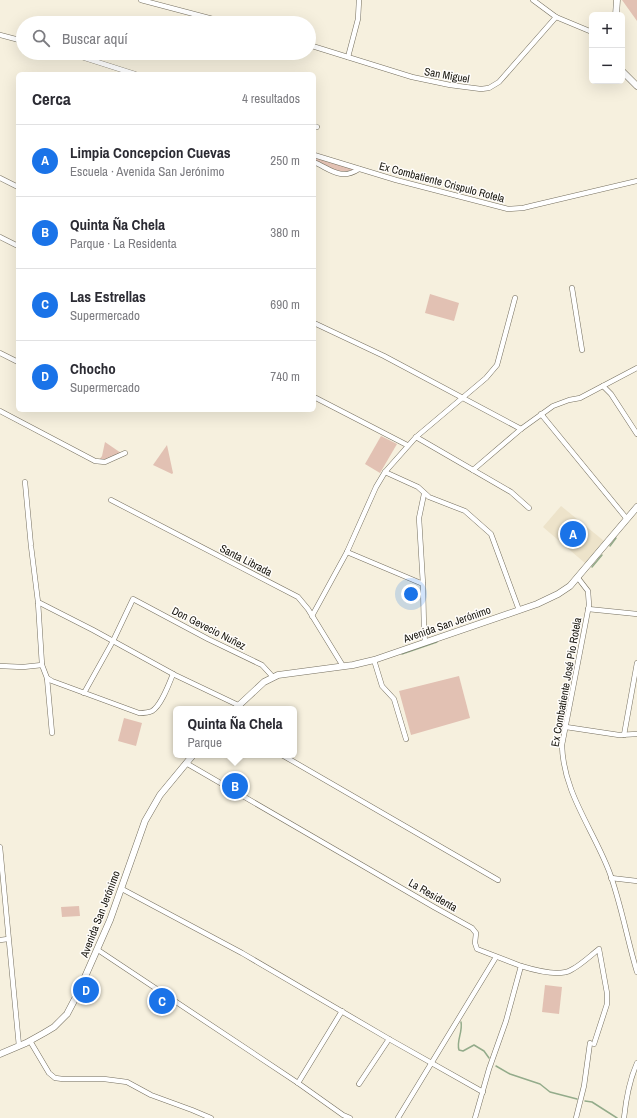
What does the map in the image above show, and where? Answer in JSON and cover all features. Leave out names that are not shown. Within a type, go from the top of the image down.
[{"type":"street","points":[[141,0],[202,16]]},
{"type":"street","points":[[348,58],[358,19],[359,0]]},
{"type":"street","points":[[533,0],[556,17],[589,31]]},
{"type":"street","points":[[616,12],[617,0]]},
{"type":"street","name":"San Miguel","points":[[316,47],[416,78],[442,84],[474,88],[489,88],[499,82],[556,17]]},
{"type":"street","points":[[0,35],[16,39]]},
{"type":"street","points":[[91,60],[129,72]]},
{"type":"street","points":[[625,74],[637,86]]},
{"type":"street","name":"Ex Combatiente Crispulo Rotela","points":[[316,156],[447,194],[508,208],[523,208],[637,181]]},
{"type":"street","name":"Ex Combatiente Crispulo Rotela","points":[[316,163],[337,174],[351,173],[359,169]]},
{"type":"street","points":[[0,178],[16,186]]},
{"type":"street","points":[[0,237],[16,245]]},
{"type":"street","points":[[572,288],[582,350]]},
{"type":"street","points":[[312,616],[347,552],[376,486],[385,472],[416,437],[486,378],[496,365],[515,298]]},
{"type":"street","points":[[316,324],[384,356],[521,429]]},
{"type":"street","points":[[0,352],[16,361]]},
{"type":"street","points":[[473,470],[521,429],[553,406],[569,400],[580,398],[637,368]]},
{"type":"street","points":[[603,386],[611,394],[637,434]]},
{"type":"street","points":[[316,398],[407,446]]},
{"type":"street","points":[[0,411],[95,460],[105,462],[125,453]]},
{"type":"street","points":[[541,414],[627,519]]},
{"type":"street","points":[[416,437],[510,492],[529,508]]},
{"type":"street","points":[[385,472],[418,487],[429,497],[465,511],[491,534],[519,610]]},
{"type":"street","points":[[25,482],[30,546],[38,602],[42,665],[47,678],[52,733]]},
{"type":"street","points":[[424,494],[419,518],[424,630],[426,642]]},
{"type":"street","name":"Santa Librada","points":[[111,500],[298,597],[303,601],[343,666]]},
{"type":"street","name":"Avenida San Jerónimo","points":[[237,706],[264,682],[273,677],[285,673],[343,666],[374,660],[519,610],[558,594],[566,590],[578,578],[637,508]]},
{"type":"street","points":[[347,552],[423,584]]},
{"type":"street","name":"Ex Combatiente José Pio Rotela","points":[[578,578],[588,590],[589,601],[562,746],[562,754],[568,781],[611,878],[637,972]]},
{"type":"street","name":"Don Gevecio Nuñez","points":[[113,641],[133,599],[208,639],[262,665],[273,677]]},
{"type":"street","points":[[38,602],[234,706]]},
{"type":"street","points":[[588,608],[637,614]]},
{"type":"street","points":[[84,693],[113,641]]},
{"type":"street","points":[[374,660],[382,686],[394,699],[406,739]]},
{"type":"street","points":[[624,735],[637,663]]},
{"type":"street","points":[[0,666],[23,667],[42,665]]},
{"type":"street","points":[[47,678],[139,713],[150,712],[157,707],[174,674]]},
{"type":"street","points":[[566,727],[624,735],[637,734]]},
{"type":"street","name":"Avenida San Jerónimo","points":[[0,1054],[30,1041],[54,1027],[67,1014],[78,995],[98,950],[122,889],[145,821],[152,807],[164,790],[190,758]]},
{"type":"street","points":[[287,758],[498,880]]},
{"type":"street","name":"La Residenta","points":[[186,763],[472,928],[476,932],[475,943],[477,949],[521,966],[563,973],[571,970],[600,949],[607,993],[607,1004],[592,1044],[576,1118]]},
{"type":"street","points":[[0,847],[19,1046]]},
{"type":"street","points":[[611,878],[637,881]]},
{"type":"street","points":[[122,889],[242,953],[483,1092]]},
{"type":"street","points":[[0,940],[8,939]]},
{"type":"street","points":[[98,950],[298,1083],[343,1115],[350,1118]]},
{"type":"street","points":[[398,1118],[496,957]]},
{"type":"street","points":[[475,1118],[506,1021],[521,966]]},
{"type":"street","points":[[298,1083],[342,1011]]},
{"type":"street","points":[[358,1084],[389,1039]]},
{"type":"street","points":[[30,1041],[49,1073],[55,1078],[104,1079],[127,1082],[151,1095],[211,1118]]},
{"type":"street","points":[[624,1118],[628,1091],[633,1071],[637,1064]]},
{"type":"shaded area","points":[[622,0],[637,0],[637,21]]},
{"type":"shaded area","points":[[316,158],[356,169],[350,171],[339,171],[316,162]]},
{"type":"shaded area","points":[[430,294],[459,303],[454,321],[425,313]]},
{"type":"shaded area","points":[[381,436],[397,444],[380,473],[365,464]]},
{"type":"shaded area","points":[[105,442],[121,453],[105,461],[99,460],[102,456]]},
{"type":"shaded area","points":[[167,445],[173,473],[172,474],[153,465]]},
{"type":"shaded area","points":[[561,506],[604,541],[585,563],[543,527]]},
{"type":"shaded area","points":[[459,676],[470,718],[411,735],[399,691]]},
{"type":"shaded area","points":[[124,718],[142,723],[136,746],[118,741]]},
{"type":"shaded area","points":[[79,906],[80,916],[62,917],[61,907]]},
{"type":"shaded area","points":[[545,985],[562,987],[559,1014],[542,1012]]},
{"type":"waterway","points":[[610,546],[616,538]]},
{"type":"waterway","points":[[592,567],[602,555]]},
{"type":"waterway","points":[[402,654],[437,642]]},
{"type":"waterway","points":[[461,1022],[458,1043],[459,1050],[463,1051],[474,1045],[484,1051],[489,1058]]},
{"type":"waterway","points":[[496,1066],[510,1074],[540,1084],[550,1092],[577,1099]]},
{"type":"waterway","points":[[585,1101],[592,1102],[617,1118]]},
{"type":"place","name":"Limpia Concepcion Cuevas","points":[[573,534]]},
{"type":"place","name":"Quinta Ña Chela","points":[[235,786]]},
{"type":"place","name":"Chocho","points":[[86,990]]},
{"type":"place","name":"Las Estrellas","points":[[162,1001]]}]
